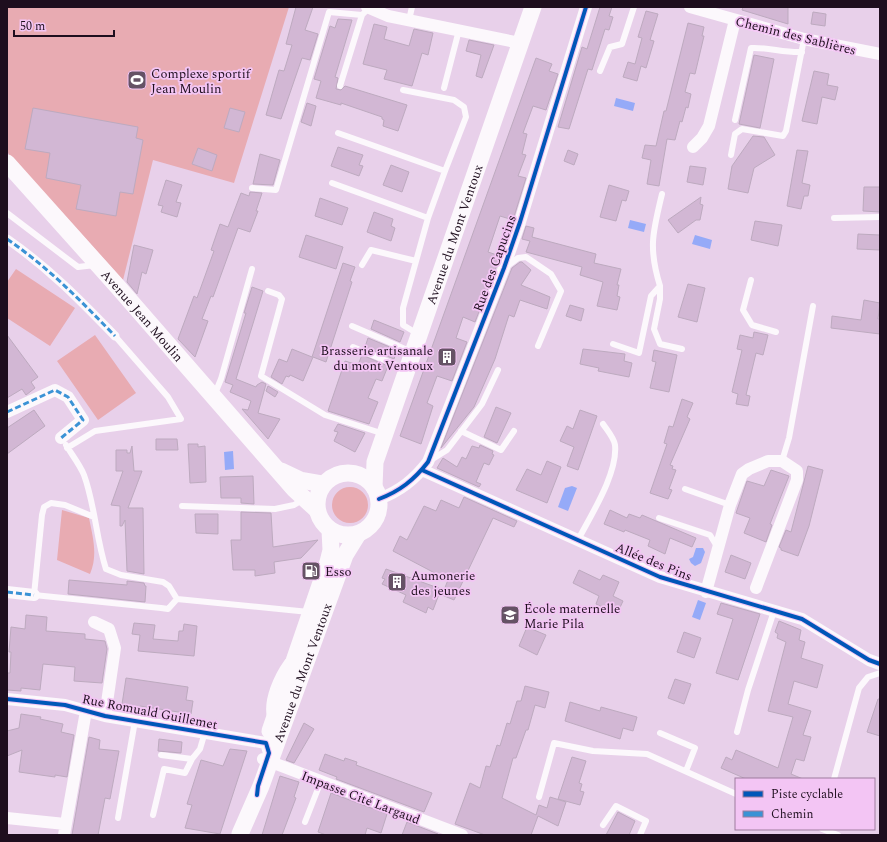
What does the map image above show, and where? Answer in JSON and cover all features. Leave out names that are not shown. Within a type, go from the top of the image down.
[{"type":"main road","name":"Avenue du Mont Ventoux","points":[[377,493],[375,462],[386,435],[419,335],[533,7]]},
{"type":"main road","name":"Avenue Jean Moulin","points":[[7,163],[214,396],[277,470],[311,504]]},
{"type":"main road","points":[[357,474],[375,462]]},
{"type":"main road","points":[[277,470],[300,480],[323,484]]},
{"type":"main road","points":[[342,473],[357,474],[364,477],[377,493],[376,516],[366,530],[358,534],[339,534],[330,530],[311,504],[323,484],[328,479],[342,473]]},
{"type":"main road","name":"Avenue du Mont Ventoux","points":[[278,723],[298,648],[328,562],[331,550],[330,530]]},
{"type":"main road","name":"Avenue du Mont Ventoux","points":[[239,834],[278,723],[345,555],[358,534]]},
{"type":"main road","name":"Avenue du Mont Ventoux","points":[[239,834],[257,795],[266,756]]},
{"type":"street","name":"Rue des Capucins","points":[[377,493],[396,492],[411,482],[425,466],[504,268],[520,222],[586,7]]},
{"type":"street","name":"Chemin des Sablières","points":[[690,7],[804,39],[880,54]]},
{"type":"street","points":[[366,10],[520,44]]},
{"type":"street","points":[[693,147],[702,138],[710,126],[735,20]]},
{"type":"street","points":[[7,239],[34,258],[59,279],[115,336]]},
{"type":"street","points":[[7,412],[55,390],[68,397],[83,420],[64,443]]},
{"type":"street","points":[[706,592],[730,505],[742,474],[749,468],[768,461],[782,461],[797,471],[797,480],[756,588]]},
{"type":"street","name":"Allée des Pins","points":[[425,466],[578,540],[660,577],[706,592],[802,619],[869,660],[880,664]]},
{"type":"street","points":[[7,592],[34,595]]},
{"type":"street","points":[[94,622],[109,629],[115,648],[105,716]]},
{"type":"street","name":"Rue Romuald Guillemet","points":[[7,699],[65,705],[105,716],[205,732],[266,756]]},
{"type":"street","points":[[7,818],[64,829],[86,711]]},
{"type":"street","name":"Impasse Cité Largaud","points":[[266,756],[321,781],[462,835]]},
{"type":"lane","points":[[409,20],[412,7]]},
{"type":"lane","points":[[600,71],[610,47],[622,44],[634,7]]},
{"type":"lane","points":[[252,188],[276,190],[329,12],[366,10],[340,86]]},
{"type":"lane","points":[[444,88],[459,30]]},
{"type":"lane","points":[[731,155],[735,134],[742,129],[783,136],[786,131],[804,39]]},
{"type":"lane","points":[[736,120],[751,48],[763,47],[788,53],[802,52]]},
{"type":"lane","points":[[403,90],[454,100],[464,107],[466,117],[428,218],[403,308],[403,325],[419,335]]},
{"type":"lane","points":[[338,133],[445,171]]},
{"type":"lane","points":[[332,183],[428,218]]},
{"type":"lane","points":[[662,194],[652,238],[653,264],[660,286],[660,300],[654,329],[660,344],[682,349]]},
{"type":"lane","points":[[7,213],[78,266],[98,265]]},
{"type":"lane","points":[[834,218],[880,217]]},
{"type":"lane","points":[[362,265],[371,250],[416,261]]},
{"type":"lane","points":[[504,268],[518,258],[526,256],[551,274],[561,291],[538,346]]},
{"type":"lane","points":[[214,396],[221,379],[252,269]]},
{"type":"lane","points":[[751,280],[744,310],[752,325],[776,332]]},
{"type":"lane","points":[[613,344],[639,353],[651,296],[660,286]]},
{"type":"lane","points":[[268,291],[280,295],[282,299],[261,376],[325,415],[386,435]]},
{"type":"lane","points":[[782,461],[789,438],[813,306]]},
{"type":"lane","points":[[352,326],[413,353]]},
{"type":"lane","points":[[115,336],[168,397],[181,419],[95,431],[64,443],[83,474],[94,517],[99,547],[106,569],[121,575],[163,582],[169,586],[177,600]]},
{"type":"lane","points":[[353,347],[408,369]]},
{"type":"lane","points":[[425,466],[447,450],[482,404],[498,370]]},
{"type":"lane","points":[[578,540],[606,484],[615,458],[615,444],[603,424]]},
{"type":"lane","points":[[461,431],[501,450],[514,431]]},
{"type":"lane","points":[[685,489],[730,505]]},
{"type":"lane","points":[[94,517],[65,505],[51,503],[44,507],[34,595],[168,609],[177,600]]},
{"type":"lane","points":[[182,506],[275,509],[294,505],[311,504]]},
{"type":"lane","points":[[659,518],[710,535],[718,548]]},
{"type":"lane","points":[[177,600],[310,612]]},
{"type":"lane","points":[[737,732],[748,690],[774,612]]},
{"type":"lane","points":[[834,778],[860,688],[868,677],[880,673]]},
{"type":"lane","points":[[118,818],[135,721]]},
{"type":"lane","points":[[153,815],[164,769],[185,773],[192,759],[200,749],[205,732]]},
{"type":"lane","points":[[660,733],[695,748],[686,771]]},
{"type":"lane","points":[[539,797],[554,743],[593,751],[647,754],[735,794]]},
{"type":"lane","points":[[161,756],[192,759]]},
{"type":"lane","points":[[305,822],[321,781]]},
{"type":"lane","points":[[603,825],[616,806],[646,821],[640,835]]},
{"type":"lane","points":[[825,830],[838,835]]},
{"type":"shaded area","name":"Complexe sportif Jean Moulin","points":[[7,7],[289,7],[234,183],[153,160],[123,280],[7,152]]},
{"type":"shaded area","points":[[16,269],[75,308],[50,346],[7,318],[7,282]]},
{"type":"shaded area","points":[[95,335],[136,393],[98,420],[57,361]]},
{"type":"shaded area","points":[[354,487],[363,492],[367,498],[367,512],[363,518],[354,523],[346,523],[337,518],[333,512],[332,501],[337,492],[343,488]]},
{"type":"shaded area","points":[[62,510],[89,518],[94,553],[94,560],[90,574],[57,560]]},
{"type":"water","points":[[616,98],[635,103],[633,111],[614,106]]},
{"type":"water","points":[[630,220],[646,224],[644,232],[628,228]]},
{"type":"water","points":[[695,235],[712,240],[710,249],[692,244]]},
{"type":"water","points":[[233,451],[234,469],[225,470],[224,452]]},
{"type":"water","points":[[572,486],[577,488],[568,511],[558,507],[565,488]]},
{"type":"water","points":[[696,548],[703,548],[705,552],[701,563],[695,566],[689,559],[693,557]]},
{"type":"water","points":[[698,600],[706,603],[700,620],[692,617]]},
{"type":"building","points":[[296,7],[313,7],[305,30],[318,34],[310,60],[302,58],[281,119],[266,115],[279,70],[284,71],[292,45],[286,44]]},
{"type":"building","points":[[600,7],[612,7],[609,16],[613,17],[609,30],[605,29],[592,70],[588,69],[569,129],[558,127],[582,47],[587,49]]},
{"type":"building","points":[[743,7],[788,7],[788,24],[742,10]]},
{"type":"building","points":[[646,11],[658,14],[650,40],[654,41],[646,68],[641,66],[637,81],[623,77],[628,62],[635,64],[642,38],[638,37]]},
{"type":"building","points":[[813,12],[826,14],[825,26],[811,24]]},
{"type":"building","points":[[338,19],[352,20],[335,77],[338,78],[336,89],[341,90],[345,86],[407,105],[398,131],[383,126],[384,120],[382,117],[341,103],[341,105],[316,98],[321,81],[314,79],[330,26],[335,28]]},
{"type":"building","points":[[688,23],[704,27],[702,36],[704,36],[695,74],[690,73],[685,92],[691,94],[688,108],[686,107],[682,122],[680,121],[675,140],[667,139],[659,186],[647,184],[651,160],[642,158],[645,145],[656,146]]},
{"type":"building","points":[[374,24],[387,27],[384,39],[409,46],[414,29],[433,33],[428,55],[422,53],[412,86],[384,79],[387,70],[363,64]]},
{"type":"building","points":[[469,40],[494,45],[482,78],[476,76],[481,55],[466,51]]},
{"type":"building","points":[[754,55],[774,59],[760,128],[739,124]]},
{"type":"building","points":[[536,58],[552,64],[549,71],[558,74],[546,110],[533,106],[523,133],[527,134],[522,154],[526,155],[518,176],[526,178],[513,220],[500,216],[488,252],[500,256],[497,265],[475,322],[463,317],[456,338],[467,342],[452,381],[437,376],[427,403],[433,406],[421,444],[400,436]]},
{"type":"building","points":[[814,71],[829,74],[827,85],[838,87],[835,100],[822,97],[817,124],[802,121]]},
{"type":"building","points":[[307,103],[316,106],[311,126],[301,122]]},
{"type":"building","points":[[33,108],[138,127],[136,138],[143,140],[133,194],[120,192],[116,216],[76,209],[81,185],[46,178],[50,153],[25,149]]},
{"type":"building","points":[[230,108],[245,112],[239,132],[224,128]]},
{"type":"building","points":[[753,136],[764,137],[775,155],[754,168],[748,193],[728,189],[732,166]]},
{"type":"building","points":[[338,147],[363,155],[359,165],[363,166],[359,176],[331,166]]},
{"type":"building","points":[[198,148],[217,155],[212,171],[192,164]]},
{"type":"building","points":[[568,150],[578,154],[574,165],[564,161]]},
{"type":"building","points":[[797,150],[808,151],[802,183],[810,185],[808,196],[804,196],[801,209],[787,206]]},
{"type":"building","points":[[260,154],[280,160],[273,185],[253,184]]},
{"type":"building","points":[[391,165],[409,172],[402,192],[383,185]]},
{"type":"building","points":[[690,166],[706,168],[703,185],[687,182]]},
{"type":"building","points":[[166,180],[182,185],[176,202],[181,203],[177,217],[161,212],[163,206],[158,205]]},
{"type":"building","points":[[609,185],[629,191],[626,201],[622,200],[616,221],[600,217]]},
{"type":"building","points":[[864,187],[880,187],[880,212],[863,211]]},
{"type":"building","points":[[250,192],[262,193],[256,211],[258,211],[250,232],[238,228],[213,297],[211,296],[202,319],[208,321],[195,357],[178,339],[194,296],[197,298],[214,251],[211,250],[220,224],[228,227],[241,193],[249,196]]},
{"type":"building","points":[[701,197],[700,204],[703,205],[700,220],[696,220],[678,233],[668,220]]},
{"type":"building","points":[[320,198],[348,208],[342,225],[315,216]]},
{"type":"building","points":[[374,212],[393,219],[391,226],[395,228],[391,241],[367,232]]},
{"type":"building","points":[[755,221],[782,225],[778,246],[751,240]]},
{"type":"building","points":[[526,226],[534,228],[532,237],[596,254],[594,263],[621,269],[617,285],[619,285],[617,296],[620,297],[617,310],[597,306],[603,282],[580,275],[582,267],[526,252],[530,241],[522,239]]},
{"type":"building","points":[[858,234],[880,235],[880,250],[857,249]]},
{"type":"building","points":[[306,235],[343,247],[336,269],[299,257]]},
{"type":"building","points":[[134,245],[153,250],[146,274],[142,272],[137,294],[127,282]]},
{"type":"building","points":[[520,262],[531,270],[521,285],[550,297],[547,309],[520,300],[514,317],[509,315],[495,359],[474,407],[441,448],[512,268]]},
{"type":"building","points":[[343,263],[355,267],[350,281],[352,282],[326,362],[313,357],[303,381],[290,375],[289,377],[286,376],[282,384],[271,377],[279,359],[287,362],[292,349],[312,357]]},
{"type":"building","points":[[688,284],[705,288],[697,322],[678,317]]},
{"type":"building","points":[[252,287],[263,291],[236,379],[256,387],[262,382],[266,384],[258,413],[280,419],[268,439],[242,409],[248,410],[251,401],[230,392],[233,385],[225,382],[246,313],[244,313]]},
{"type":"building","points":[[864,300],[880,303],[878,319],[880,319],[880,334],[831,328],[832,316],[861,320]]},
{"type":"building","points":[[570,305],[584,309],[581,321],[566,316]]},
{"type":"building","points":[[374,320],[404,332],[400,342],[371,329]]},
{"type":"building","points":[[754,332],[768,335],[763,355],[756,353],[746,395],[750,396],[748,406],[736,404],[738,394],[732,392],[742,350],[737,349],[740,335],[753,338]]},
{"type":"building","points":[[7,335],[38,377],[31,382],[35,388],[26,395],[22,389],[7,398]]},
{"type":"building","points":[[368,338],[397,350],[394,359],[365,347]]},
{"type":"building","points":[[583,349],[625,354],[624,361],[632,363],[629,377],[598,371],[599,368],[580,364]]},
{"type":"building","points":[[654,350],[677,355],[669,392],[650,388],[656,362],[652,361]]},
{"type":"building","points":[[362,355],[388,366],[382,381],[376,379],[368,398],[378,402],[369,424],[328,411],[345,361],[358,365]]},
{"type":"building","points":[[268,386],[278,392],[275,397],[266,391]]},
{"type":"building","points":[[682,399],[693,403],[687,417],[690,419],[670,465],[673,466],[672,469],[676,470],[669,489],[672,490],[668,499],[650,493],[667,444],[664,443],[669,426],[673,427]]},
{"type":"building","points":[[496,407],[511,413],[497,443],[484,437]]},
{"type":"building","points":[[34,410],[45,426],[7,454],[7,428]]},
{"type":"building","points":[[580,410],[597,416],[578,470],[567,466],[574,447],[560,441],[567,426],[573,429]]},
{"type":"building","points":[[338,424],[365,433],[355,452],[334,441],[338,432],[334,431]]},
{"type":"building","points":[[156,439],[177,439],[178,450],[156,450]]},
{"type":"building","points":[[188,444],[198,444],[198,447],[205,446],[206,482],[190,483]]},
{"type":"building","points":[[480,445],[493,451],[492,454],[494,455],[489,465],[484,463],[476,482],[481,484],[479,487],[437,468],[443,458],[457,467],[462,457],[466,459],[472,446],[479,448]]},
{"type":"building","points":[[132,446],[134,471],[142,471],[128,508],[143,508],[144,574],[127,571],[125,520],[122,526],[120,526],[120,506],[111,505],[123,471],[116,471],[116,450],[127,450],[127,453],[130,453]]},
{"type":"building","points":[[547,461],[561,467],[547,503],[516,490],[527,469],[541,475]]},
{"type":"building","points":[[808,466],[823,470],[809,526],[798,556],[781,550],[779,547],[786,530],[791,532]]},
{"type":"building","points":[[771,470],[789,476],[770,524],[772,525],[766,542],[744,533],[750,518],[736,513],[747,481],[764,486]]},
{"type":"building","points":[[253,476],[254,504],[241,503],[241,498],[221,498],[220,477]]},
{"type":"building","points":[[464,497],[517,521],[514,527],[493,518],[454,600],[442,595],[448,580],[393,551],[400,536],[407,540],[424,506],[436,511],[441,500],[459,508]]},
{"type":"building","points":[[610,510],[627,518],[629,514],[640,518],[642,515],[696,538],[692,547],[670,538],[665,554],[648,546],[650,540],[625,530],[624,532],[604,524]]},
{"type":"building","points":[[241,512],[271,513],[273,547],[318,540],[301,558],[274,562],[275,573],[255,576],[255,570],[233,570],[231,540],[241,540]]},
{"type":"building","points":[[195,514],[218,514],[218,534],[196,533]]},
{"type":"building","points":[[731,555],[751,563],[745,579],[725,572]]},
{"type":"building","points":[[386,569],[441,589],[433,610],[428,607],[426,613],[403,602],[406,595],[382,584],[385,579],[382,578]]},
{"type":"building","points":[[579,570],[600,580],[603,575],[619,582],[613,596],[623,601],[617,614],[596,604],[599,596],[573,583]]},
{"type":"building","points":[[69,580],[127,585],[127,581],[144,583],[146,586],[145,602],[68,594]]},
{"type":"building","points":[[721,603],[760,614],[738,680],[716,673],[733,619],[717,614]]},
{"type":"building","points":[[26,615],[47,617],[46,631],[85,634],[85,639],[105,641],[107,649],[102,683],[74,681],[75,667],[43,664],[40,690],[21,688],[21,691],[7,690],[7,673],[10,673],[11,652],[9,652],[11,627],[25,629]]},
{"type":"building","points":[[779,621],[801,630],[799,640],[805,642],[801,658],[823,665],[817,688],[794,681],[788,704],[811,711],[803,735],[811,737],[804,761],[796,759],[791,774],[801,778],[744,778],[721,768],[726,757],[732,760],[736,750],[778,768],[793,717],[768,711],[786,642],[777,638],[778,634],[775,632]]},
{"type":"building","points":[[134,623],[155,625],[153,639],[178,641],[179,631],[183,631],[184,624],[197,626],[194,656],[138,651],[140,635],[132,634]]},
{"type":"building","points":[[527,627],[546,635],[537,655],[519,646]]},
{"type":"building","points":[[684,632],[701,638],[694,658],[677,652]]},
{"type":"building","points":[[126,678],[188,687],[186,700],[193,701],[191,714],[140,706],[139,714],[121,711]]},
{"type":"building","points":[[675,679],[691,684],[684,704],[668,698]]},
{"type":"building","points":[[525,686],[549,692],[545,708],[535,705],[528,730],[526,730],[516,758],[513,758],[502,798],[536,815],[539,805],[547,808],[550,797],[566,802],[558,826],[538,816],[531,835],[485,835],[455,824],[470,783],[480,788],[486,766],[490,767],[497,745],[500,746],[507,723],[510,724],[517,701],[521,701]]},
{"type":"building","points":[[878,699],[880,699],[880,736],[867,732]]},
{"type":"building","points":[[570,702],[600,711],[601,707],[637,717],[633,731],[623,728],[620,739],[565,721]]},
{"type":"building","points":[[21,714],[41,717],[40,719],[63,724],[61,732],[74,735],[67,777],[55,775],[55,777],[19,772],[22,750],[7,756],[7,731],[19,728]]},
{"type":"building","points":[[304,723],[314,729],[294,763],[286,760]]},
{"type":"building","points":[[89,737],[100,740],[99,749],[119,751],[110,799],[105,798],[98,835],[72,835]]},
{"type":"building","points":[[159,739],[182,742],[181,753],[158,751]]},
{"type":"building","points":[[230,749],[247,751],[220,834],[185,828],[192,805],[187,804],[201,760],[223,766]]},
{"type":"building","points":[[325,754],[344,761],[345,758],[357,762],[356,765],[432,793],[424,812],[336,779],[337,777],[319,770]]},
{"type":"building","points":[[572,757],[586,761],[579,783],[582,784],[580,791],[584,792],[580,805],[558,799]]},
{"type":"building","points":[[280,776],[299,782],[294,797],[296,798],[282,835],[262,835]]},
{"type":"building","points":[[331,793],[387,814],[381,833],[367,828],[365,835],[326,835],[318,832]]},
{"type":"building","points":[[618,812],[635,821],[629,835],[606,835]]},
{"type":"building","points":[[407,822],[438,834],[438,835],[402,835]]},
{"type":"marked path","points":[[7,239],[37,261],[77,297],[115,336]]},
{"type":"marked path","points":[[7,412],[55,390],[68,397],[83,420],[61,438]]},
{"type":"marked path","points":[[7,592],[34,595]]},
{"type":"cycle path","points":[[379,499],[406,484],[428,462],[504,268],[520,222],[586,7]]},
{"type":"cycle path","points":[[422,470],[660,577],[802,619],[869,660],[880,664]]},
{"type":"cycle path","points":[[7,699],[65,705],[105,716],[266,743],[269,753],[258,786],[257,795]]},
{"type":"place","name":"Complexe sportif Jean Moulin","points":[[137,80]]},
{"type":"place","name":"Brasserie artisanale du mont Ventoux","points":[[447,357]]},
{"type":"place","name":"Esso","points":[[311,571]]},
{"type":"place","name":"Aumonerie des jeunes","points":[[397,582]]},
{"type":"place","name":"École maternelle Marie Pila","points":[[510,615]]}]
